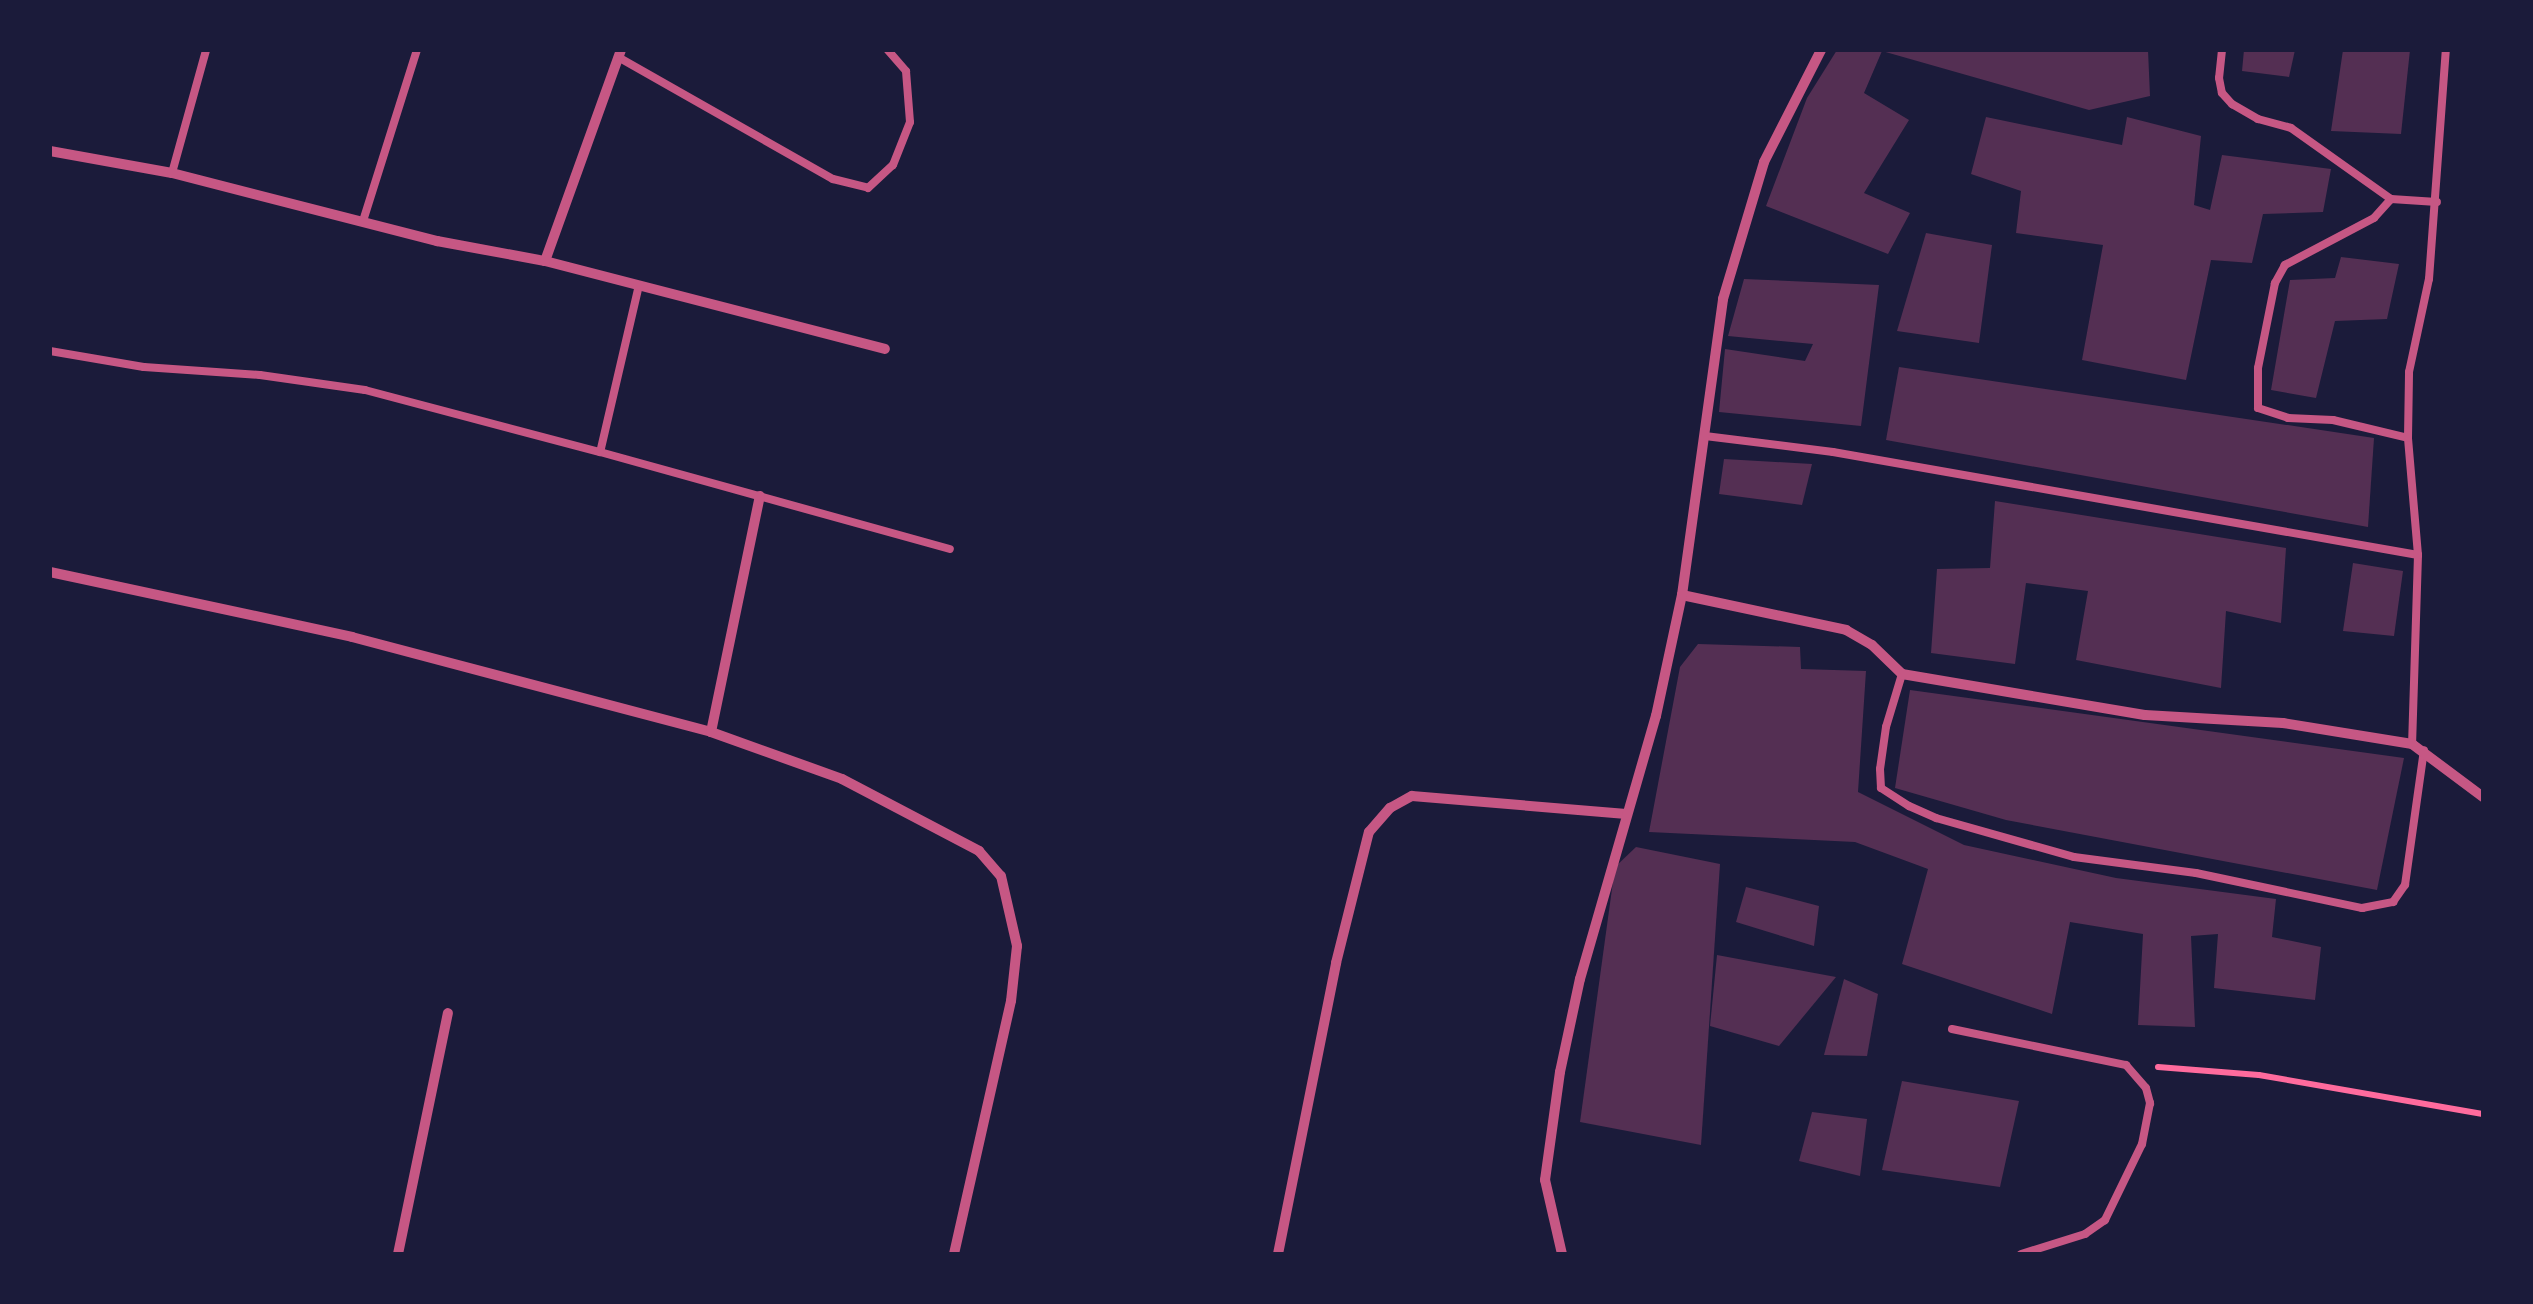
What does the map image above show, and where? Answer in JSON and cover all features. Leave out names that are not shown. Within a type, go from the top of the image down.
[{"type":"street","points":[[1562,1254],[1545,1180],[1550,1137],[1580,979],[1656,716],[1682,595],[1723,299],[1764,162],[1821,50]]},
{"type":"street","points":[[545,261],[619,54]]},
{"type":"street","points":[[50,151],[172,173],[437,241],[545,261],[885,349]]},
{"type":"street","points":[[710,732],[760,496]]},
{"type":"street","points":[[50,572],[352,637],[710,732],[842,779],[926,819],[979,851],[1001,876],[1017,946],[1011,1001],[954,1254]]},
{"type":"street","points":[[1682,595],[1846,630],[1872,646],[1902,674],[2145,715],[2284,723],[2412,744],[2483,797]]},
{"type":"street","points":[[1278,1254],[1336,963],[1368,832],[1390,808],[1412,796],[1626,814]]},
{"type":"street","points":[[398,1254],[448,1013]]},
{"type":"lane","points":[[172,173],[206,50]]},
{"type":"lane","points":[[363,221],[417,50]]},
{"type":"lane","points":[[619,54],[833,179],[868,188],[894,165],[910,122],[906,72],[888,50]]},
{"type":"lane","points":[[2222,50],[2219,78],[2222,93],[2232,104],[2258,119],[2292,128],[2391,200],[2436,202]]},
{"type":"lane","points":[[2412,744],[2418,555],[2408,438],[2410,372],[2429,279],[2446,50]]},
{"type":"lane","points":[[2391,200],[2374,218],[2285,264],[2275,283],[2256,395],[2258,408],[2288,418],[2333,420],[2408,438]]},
{"type":"lane","points":[[600,452],[639,284]]},
{"type":"lane","points":[[50,351],[144,367],[260,375],[366,390],[950,549]]},
{"type":"lane","points":[[1705,436],[1853,456],[2418,555]]},
{"type":"lane","points":[[1902,674],[1886,727],[1881,788],[1909,806],[1936,818],[2074,856],[2196,873],[2362,908],[2392,902],[2405,885],[2424,750]]},
{"type":"lane","points":[[1952,1029],[2126,1065],[2146,1088],[2150,1103],[2142,1144],[2116,1205],[2105,1220],[2085,1234],[2021,1254]]},
{"type":"path","points":[[2126,1065],[2259,1075],[2483,1114]]},
{"type":"building","points":[[1837,50],[2148,50],[2150,96],[2089,110],[1882,51],[1864,93],[1909,120],[1864,193],[1910,213],[1888,254],[1766,206],[1807,98]]},
{"type":"building","points":[[2244,50],[2295,50],[2289,77],[2242,71]]},
{"type":"building","points":[[2343,50],[2410,50],[2401,134],[2331,131]]},
{"type":"building","points":[[1986,117],[2122,145],[2127,117],[2201,136],[2194,205],[2210,210],[2222,155],[2331,169],[2323,212],[2263,214],[2252,263],[2211,260],[2186,380],[2082,360],[2103,245],[2016,233],[2021,191],[1971,174]]},
{"type":"building","points":[[1926,233],[1992,245],[1979,343],[1897,331]]},
{"type":"building","points":[[2341,257],[2399,264],[2387,319],[2335,321],[2316,398],[2271,390],[2290,280],[2335,278]]},
{"type":"building","points":[[1744,279],[1879,285],[1861,426],[1719,412],[1725,349],[1805,361],[1813,344],[1728,336]]},
{"type":"building","points":[[1899,367],[2374,438],[2368,527],[1886,440]]},
{"type":"building","points":[[1724,459],[1812,464],[1802,505],[1719,494]]},
{"type":"building","points":[[1995,501],[2286,548],[2281,623],[2226,611],[2221,688],[2076,660],[2088,591],[2026,583],[2015,664],[1931,653],[1937,569],[1990,568]]},
{"type":"building","points":[[2353,563],[2403,571],[2394,636],[2343,631]]},
{"type":"building","points":[[1698,644],[1800,647],[1801,669],[1866,671],[1858,792],[1964,845],[2116,878],[2276,899],[2272,937],[2321,947],[2315,1000],[2214,988],[2218,934],[2191,936],[2195,1027],[2138,1025],[2143,934],[2070,922],[2052,1014],[1902,964],[1928,869],[1855,842],[1649,832],[1680,667]]},
{"type":"building","points":[[1910,690],[2404,758],[2377,890],[2006,820],[1895,788]]},
{"type":"building","points":[[1636,847],[1720,864],[1701,1145],[1580,1122],[1615,867]]},
{"type":"building","points":[[1746,887],[1819,906],[1814,946],[1736,922]]},
{"type":"building","points":[[1717,955],[1836,977],[1779,1046],[1710,1026]]},
{"type":"building","points":[[1844,979],[1878,994],[1867,1056],[1824,1055]]},
{"type":"building","points":[[1902,1081],[2019,1101],[2000,1187],[1882,1170]]},
{"type":"building","points":[[1812,1112],[1867,1119],[1860,1176],[1799,1161]]}]
